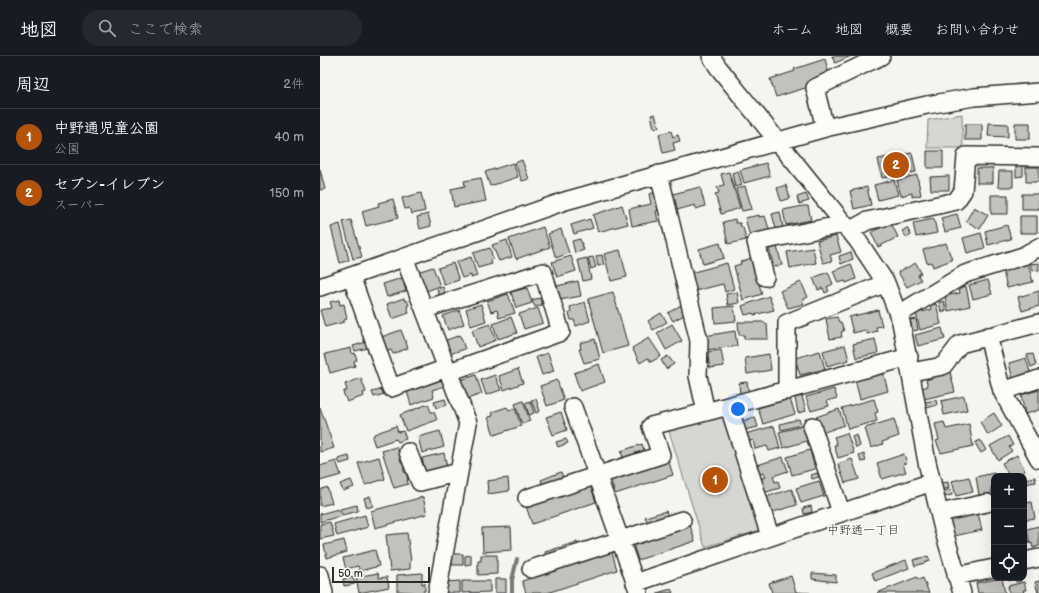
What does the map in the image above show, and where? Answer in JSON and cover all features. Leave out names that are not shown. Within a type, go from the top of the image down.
[{"type":"street","points":[[711,56],[718,67],[858,241],[886,283],[899,314],[932,482],[956,576],[962,593]]},
{"type":"street","points":[[825,128],[815,88],[881,56]]},
{"type":"street","points":[[320,287],[565,201],[825,128],[927,105],[974,97],[1039,92]]},
{"type":"street","points":[[765,277],[756,242],[846,227],[956,200],[963,191],[966,156],[1039,157]]},
{"type":"street","points":[[659,174],[699,341],[698,376],[706,412]]},
{"type":"street","points":[[899,314],[965,274],[1023,256],[1039,247]]},
{"type":"street","points":[[404,257],[468,423],[437,593]]},
{"type":"street","points":[[351,276],[391,388],[562,332],[543,272],[425,309]]},
{"type":"street","points":[[787,391],[787,323],[886,283]]},
{"type":"street","points":[[527,498],[661,455],[652,426],[787,391],[910,365],[943,366],[960,344],[1039,323]]},
{"type":"street","points":[[988,336],[1002,391],[1039,459]]},
{"type":"street","points":[[1002,391],[1039,379]]},
{"type":"street","points":[[573,407],[637,588],[770,536],[932,482]]},
{"type":"street","points":[[729,407],[770,536]]},
{"type":"street","points":[[812,426],[842,512]]},
{"type":"street","points":[[408,452],[420,482],[459,472]]},
{"type":"street","points":[[939,513],[988,503]]},
{"type":"street","points":[[531,569],[682,520]]},
{"type":"street","points":[[1027,560],[1039,558]]},
{"type":"street","points":[[956,576],[991,569]]},
{"type":"street","points":[[320,575],[324,593]]},
{"type":"shaded area","points":[[962,114],[963,148],[927,148],[928,120]]},
{"type":"shaded area","points":[[725,414],[761,530],[705,547],[669,431]]},
{"type":"building","points":[[832,56],[851,56],[835,63]]},
{"type":"building","points":[[825,59],[829,74],[813,79],[815,85],[776,97],[770,79]]},
{"type":"building","points":[[655,114],[659,127],[654,128],[651,115]]},
{"type":"building","points":[[989,123],[1008,124],[1008,137],[988,136]]},
{"type":"building","points":[[1015,123],[1030,123],[1030,139],[1015,139]]},
{"type":"building","points":[[965,124],[982,124],[982,140],[965,140]]},
{"type":"building","points":[[671,131],[673,137],[678,135],[680,141],[673,143],[675,150],[663,153],[659,134]]},
{"type":"building","points":[[927,151],[943,151],[943,168],[927,168]]},
{"type":"building","points":[[912,153],[916,172],[882,178],[878,159]]},
{"type":"building","points":[[522,160],[529,179],[522,181],[515,163]]},
{"type":"building","points":[[513,163],[518,177],[490,186],[485,172]]},
{"type":"building","points":[[766,163],[770,176],[744,183],[740,170]]},
{"type":"building","points":[[1016,165],[1023,165],[1023,176],[1016,177]]},
{"type":"building","points":[[1026,167],[1039,167],[1039,182],[1026,182]]},
{"type":"building","points":[[977,168],[993,168],[993,183],[977,183]]},
{"type":"building","points":[[320,169],[325,189],[320,190]]},
{"type":"building","points":[[738,171],[742,185],[735,187],[732,173]]},
{"type":"building","points":[[999,171],[1013,171],[1013,187],[998,187]]},
{"type":"building","points":[[729,172],[740,208],[721,214],[715,194],[719,193],[717,187],[724,185],[721,174]]},
{"type":"building","points":[[917,175],[921,195],[912,197],[912,193],[901,196],[897,180]]},
{"type":"building","points":[[949,176],[949,190],[931,190],[930,177]]},
{"type":"building","points":[[481,178],[486,201],[454,207],[451,189],[465,186],[464,181]]},
{"type":"building","points":[[894,180],[898,195],[878,200],[874,185]]},
{"type":"building","points":[[786,185],[790,198],[781,201],[777,188]]},
{"type":"building","points":[[745,186],[752,209],[742,211],[736,189]]},
{"type":"building","points":[[700,187],[705,206],[696,209],[695,205],[677,210],[673,194]]},
{"type":"building","points":[[867,187],[871,205],[854,209],[850,191]]},
{"type":"building","points":[[657,192],[660,210],[656,211],[658,221],[632,226],[629,209],[651,204],[649,194]]},
{"type":"building","points":[[421,193],[425,211],[412,214],[410,208],[405,209],[402,198]]},
{"type":"building","points":[[806,194],[809,201],[799,204],[797,197]]},
{"type":"building","points":[[1022,194],[1039,194],[1039,209],[1022,209]]},
{"type":"building","points":[[991,195],[1008,195],[1008,214],[991,214]]},
{"type":"building","points":[[393,199],[398,218],[366,226],[362,211],[379,206],[378,203]]},
{"type":"building","points":[[622,205],[628,224],[598,232],[593,215]]},
{"type":"building","points":[[808,206],[811,220],[786,225],[783,210]]},
{"type":"building","points":[[974,207],[988,215],[980,229],[966,221]]},
{"type":"building","points":[[780,212],[783,227],[776,229],[772,214]]},
{"type":"building","points":[[428,214],[431,226],[420,229],[417,217]]},
{"type":"building","points":[[957,214],[961,228],[945,232],[941,218]]},
{"type":"building","points":[[759,215],[759,217],[765,216],[770,232],[750,237],[745,218]]},
{"type":"building","points":[[1020,216],[1037,216],[1037,233],[1020,233]]},
{"type":"building","points":[[590,219],[593,228],[574,234],[571,225]]},
{"type":"building","points":[[735,219],[736,223],[740,223],[741,227],[743,227],[746,240],[728,244],[723,222]]},
{"type":"building","points":[[934,219],[937,233],[916,237],[913,223]]},
{"type":"building","points":[[351,220],[362,257],[353,259],[343,222]]},
{"type":"building","points":[[891,223],[898,237],[878,247],[871,232]]},
{"type":"building","points":[[340,224],[349,260],[340,263],[331,227]]},
{"type":"building","points":[[1007,225],[1011,239],[988,245],[985,231]]},
{"type":"building","points":[[543,227],[550,247],[516,259],[509,239]]},
{"type":"building","points":[[907,228],[911,235],[907,238],[902,231]]},
{"type":"building","points":[[561,229],[569,253],[556,258],[548,234]]},
{"type":"building","points":[[981,233],[985,248],[967,253],[963,238]]},
{"type":"building","points":[[836,236],[841,252],[830,255],[832,261],[823,263],[817,241]]},
{"type":"building","points":[[580,239],[584,250],[575,253],[572,241]]},
{"type":"building","points":[[507,240],[512,257],[499,261],[492,245]]},
{"type":"building","points":[[720,243],[724,258],[703,264],[699,249]]},
{"type":"building","points":[[946,243],[952,260],[933,267],[931,262],[927,263],[923,250]]},
{"type":"building","points":[[777,247],[782,265],[774,267],[769,249]]},
{"type":"building","points":[[490,248],[493,259],[490,260],[492,264],[478,268],[473,253]]},
{"type":"building","points":[[813,248],[816,263],[790,268],[787,252]]},
{"type":"building","points":[[620,250],[627,277],[611,281],[604,254]]},
{"type":"building","points":[[851,252],[853,259],[841,264],[839,256]]},
{"type":"building","points":[[602,255],[604,265],[598,266],[596,256]]},
{"type":"building","points":[[571,256],[576,271],[557,277],[552,262]]},
{"type":"building","points":[[471,257],[477,276],[471,278],[471,275],[462,278],[456,262]]},
{"type":"building","points":[[593,257],[596,267],[591,269],[588,258]]},
{"type":"building","points":[[587,258],[591,279],[583,281],[578,260]]},
{"type":"building","points":[[751,258],[762,294],[743,300],[734,266]]},
{"type":"building","points":[[453,263],[459,280],[444,285],[438,268]]},
{"type":"building","points":[[727,263],[734,289],[725,292],[723,284],[695,291],[690,273]]},
{"type":"building","points":[[916,263],[921,273],[918,275],[921,280],[907,287],[898,272]]},
{"type":"building","points":[[1039,263],[1039,270],[1032,271],[1030,264]]},
{"type":"building","points":[[851,264],[856,279],[846,283],[845,281],[838,283],[833,271]]},
{"type":"building","points":[[1028,264],[1033,282],[1007,288],[1003,271]]},
{"type":"building","points":[[433,267],[440,286],[424,292],[417,272]]},
{"type":"building","points":[[828,272],[833,284],[827,287],[829,291],[825,293],[823,288],[818,290],[813,278]]},
{"type":"building","points":[[402,278],[406,291],[387,297],[383,284]]},
{"type":"building","points":[[988,280],[992,294],[973,299],[969,285]]},
{"type":"building","points":[[578,281],[581,296],[560,300],[557,286]]},
{"type":"building","points":[[801,282],[808,297],[802,300],[804,304],[788,308],[780,291]]},
{"type":"building","points":[[966,286],[970,306],[948,311],[945,296],[960,293],[959,288]]},
{"type":"building","points":[[443,287],[446,296],[440,297],[437,289]]},
{"type":"building","points":[[527,288],[532,303],[516,308],[511,292]]},
{"type":"building","points":[[1039,291],[1039,306],[1022,311],[1018,297]]},
{"type":"building","points":[[613,292],[628,346],[603,353],[588,299]]},
{"type":"building","points":[[737,292],[739,303],[728,305],[726,294]]},
{"type":"building","points":[[508,294],[515,313],[499,318],[497,310],[491,312],[487,301]]},
{"type":"building","points":[[769,296],[774,310],[754,315],[753,313],[745,315],[742,306]]},
{"type":"building","points":[[404,298],[405,301],[407,300],[409,305],[407,306],[409,313],[392,319],[387,304]]},
{"type":"building","points":[[540,298],[542,305],[535,307],[532,300]]},
{"type":"building","points":[[339,300],[340,305],[344,304],[347,319],[344,320],[344,322],[325,327],[320,310],[332,308],[330,302]]},
{"type":"building","points":[[944,301],[946,311],[941,312],[939,302]]},
{"type":"building","points":[[585,302],[590,321],[576,326],[574,320],[571,320],[569,313],[571,312],[570,307]]},
{"type":"building","points":[[481,304],[486,321],[471,326],[466,309]]},
{"type":"building","points":[[936,304],[941,324],[920,330],[916,313],[931,310],[930,305]]},
{"type":"building","points":[[681,305],[686,314],[673,321],[668,313]]},
{"type":"building","points":[[734,306],[736,321],[715,323],[714,308]]},
{"type":"building","points":[[538,308],[543,323],[524,329],[519,314]]},
{"type":"building","points":[[459,310],[464,324],[448,330],[443,316]]},
{"type":"building","points":[[878,310],[882,326],[876,327],[877,331],[867,334],[866,330],[853,333],[849,317]]},
{"type":"building","points":[[661,313],[667,322],[653,330],[648,321]]},
{"type":"building","points":[[511,317],[517,333],[498,339],[493,324]]},
{"type":"building","points":[[837,317],[839,322],[841,322],[844,331],[841,332],[842,337],[830,339],[826,319]]},
{"type":"building","points":[[916,319],[918,330],[913,331],[910,320]]},
{"type":"building","points":[[738,322],[765,322],[765,324],[767,324],[768,339],[744,339],[744,335],[739,335]]},
{"type":"building","points":[[490,324],[496,340],[478,347],[472,330]]},
{"type":"building","points":[[672,324],[682,341],[666,350],[657,333]]},
{"type":"building","points":[[942,328],[945,339],[918,346],[915,335]]},
{"type":"building","points":[[401,330],[408,348],[393,354],[391,350],[384,352],[381,337]]},
{"type":"building","points":[[735,331],[737,346],[706,350],[704,336]]},
{"type":"building","points":[[460,335],[465,349],[449,354],[444,341]]},
{"type":"building","points":[[649,338],[661,356],[651,362],[648,358],[640,363],[632,348]]},
{"type":"building","points":[[595,339],[600,359],[584,363],[579,349],[581,349],[580,343]]},
{"type":"building","points":[[875,339],[878,353],[856,358],[853,344]]},
{"type":"building","points":[[366,342],[368,348],[355,351],[353,346]]},
{"type":"building","points":[[845,345],[849,360],[827,366],[823,351]]},
{"type":"building","points":[[351,348],[352,354],[355,353],[357,360],[354,361],[355,366],[330,373],[325,354]]},
{"type":"building","points":[[721,350],[724,366],[710,368],[707,352]]},
{"type":"building","points":[[820,351],[825,369],[800,375],[795,358]]},
{"type":"building","points":[[548,353],[554,371],[542,375],[536,357]]},
{"type":"building","points":[[769,354],[771,370],[747,374],[745,358]]},
{"type":"building","points":[[1033,354],[1036,365],[1031,367],[1027,355]]},
{"type":"building","points":[[668,356],[674,364],[666,369],[661,360]]},
{"type":"building","points":[[1026,358],[1031,375],[1013,380],[1009,363]]},
{"type":"building","points":[[599,364],[605,382],[580,391],[574,373]]},
{"type":"building","points":[[518,369],[523,383],[504,390],[499,376]]},
{"type":"building","points":[[883,372],[888,391],[860,399],[855,380]]},
{"type":"building","points":[[950,372],[955,392],[924,399],[922,388],[928,386],[926,380]]},
{"type":"building","points":[[476,375],[482,394],[467,399],[461,380]]},
{"type":"building","points":[[495,375],[501,390],[486,395],[481,380]]},
{"type":"building","points":[[442,376],[445,386],[432,390],[434,397],[411,405],[406,388]]},
{"type":"building","points":[[361,378],[366,392],[363,393],[364,396],[347,402],[343,392],[347,390],[345,384]]},
{"type":"building","points":[[557,380],[564,400],[547,406],[540,386]]},
{"type":"building","points":[[747,382],[749,393],[740,395],[739,383]]},
{"type":"building","points":[[382,389],[384,394],[374,397],[372,392]]},
{"type":"building","points":[[834,389],[837,398],[827,401],[829,406],[811,411],[806,397]]},
{"type":"building","points":[[1039,390],[1039,410],[1025,414],[1021,395]]},
{"type":"building","points":[[802,396],[806,411],[798,413],[795,398]]},
{"type":"building","points":[[964,396],[967,410],[944,415],[941,401]]},
{"type":"building","points":[[445,399],[447,405],[436,408],[434,402]]},
{"type":"building","points":[[536,399],[540,411],[536,413],[531,400]]},
{"type":"building","points":[[790,399],[795,414],[763,424],[758,408]]},
{"type":"building","points":[[874,399],[878,412],[875,413],[877,421],[848,429],[842,408]]},
{"type":"building","points":[[936,400],[937,405],[927,408],[925,402]]},
{"type":"building","points":[[523,401],[530,421],[522,424],[515,404]]},
{"type":"building","points":[[530,401],[534,413],[529,415],[525,403]]},
{"type":"building","points":[[428,404],[431,412],[434,412],[437,420],[406,431],[400,415]]},
{"type":"building","points":[[320,407],[334,448],[320,452]]},
{"type":"building","points":[[507,407],[509,410],[515,408],[521,426],[494,435],[488,417],[493,416],[492,412]]},
{"type":"building","points":[[839,409],[844,425],[822,433],[816,417]]},
{"type":"building","points":[[561,412],[567,430],[553,435],[546,417]]},
{"type":"building","points":[[994,413],[1002,426],[988,435],[980,422]]},
{"type":"building","points":[[755,417],[758,427],[744,430],[742,421]]},
{"type":"building","points":[[799,419],[801,425],[781,430],[780,424]]},
{"type":"building","points":[[894,419],[899,436],[871,448],[865,428]]},
{"type":"building","points":[[944,422],[946,429],[969,424],[973,446],[941,453],[936,441],[939,440],[935,424]]},
{"type":"building","points":[[396,426],[398,432],[403,431],[406,439],[398,442],[396,439],[375,446],[372,437],[374,434]]},
{"type":"building","points":[[774,426],[780,448],[769,451],[767,446],[755,449],[753,440],[747,442],[745,434]]},
{"type":"building","points":[[803,426],[807,441],[783,448],[779,432]]},
{"type":"building","points":[[440,431],[444,447],[422,453],[418,437]]},
{"type":"building","points":[[847,433],[854,453],[838,458],[834,445],[837,445],[834,437]]},
{"type":"building","points":[[857,435],[860,446],[856,448],[852,437]]},
{"type":"building","points":[[1008,436],[1013,445],[1009,447],[1012,451],[998,460],[990,446]]},
{"type":"building","points":[[566,439],[568,443],[558,447],[556,442]]},
{"type":"building","points":[[980,440],[986,450],[981,453],[975,443]]},
{"type":"building","points":[[642,444],[644,450],[623,458],[621,451]]},
{"type":"building","points":[[396,447],[402,458],[400,458],[401,462],[403,461],[404,472],[406,472],[408,484],[394,488],[382,451]]},
{"type":"building","points":[[810,450],[815,469],[792,475],[787,457]]},
{"type":"building","points":[[444,453],[447,467],[425,471],[422,458]]},
{"type":"building","points":[[864,454],[866,461],[861,462],[859,456]]},
{"type":"building","points":[[904,454],[907,463],[903,464],[906,472],[882,479],[877,463]]},
{"type":"building","points":[[1017,455],[1025,471],[1021,473],[1007,473],[1002,463]]},
{"type":"building","points":[[349,456],[350,461],[340,464],[338,459]]},
{"type":"building","points":[[379,457],[385,479],[365,485],[358,463]]},
{"type":"building","points":[[783,457],[788,471],[773,476],[775,482],[778,481],[780,488],[763,493],[759,479],[766,477],[764,473],[757,475],[754,466]]},
{"type":"building","points":[[668,459],[673,475],[615,494],[610,478]]},
{"type":"building","points":[[852,459],[859,479],[845,483],[838,464]]},
{"type":"building","points":[[336,461],[341,475],[320,481],[320,466]]},
{"type":"building","points":[[561,472],[563,477],[543,485],[541,480]]},
{"type":"building","points":[[817,473],[819,477],[812,479],[811,475]]},
{"type":"building","points":[[991,474],[991,493],[979,495],[976,477]]},
{"type":"building","points":[[969,477],[973,492],[956,496],[952,481]]},
{"type":"building","points":[[1035,477],[1036,482],[1027,484],[1027,478]]},
{"type":"building","points":[[508,478],[509,491],[488,494],[487,481]]},
{"type":"building","points":[[351,480],[354,487],[343,491],[340,484]]},
{"type":"building","points":[[819,481],[824,496],[801,503],[796,488]]},
{"type":"building","points":[[948,482],[949,488],[941,490],[940,483]]},
{"type":"building","points":[[590,484],[596,502],[532,524],[526,506]]},
{"type":"building","points":[[327,487],[332,503],[320,506],[320,490]]},
{"type":"building","points":[[792,489],[797,505],[770,513],[765,497]]},
{"type":"building","points":[[951,489],[952,495],[943,497],[941,492]]},
{"type":"building","points":[[370,496],[373,506],[367,508],[364,498]]},
{"type":"building","points":[[423,497],[427,514],[375,528],[371,511]]},
{"type":"building","points":[[1032,502],[1035,518],[1027,519],[1027,503]]},
{"type":"building","points":[[357,505],[358,511],[342,515],[340,509]]},
{"type":"building","points":[[811,506],[812,512],[804,514],[803,508]]},
{"type":"building","points":[[338,509],[340,516],[320,522],[320,514]]},
{"type":"building","points":[[666,511],[668,517],[648,523],[645,517]]},
{"type":"building","points":[[978,513],[982,530],[954,536],[950,519]]},
{"type":"building","points":[[365,515],[368,527],[337,536],[334,524]]},
{"type":"building","points":[[330,522],[334,536],[320,539],[320,524]]},
{"type":"building","points":[[690,525],[695,541],[638,560],[633,544]]},
{"type":"building","points":[[1039,526],[1039,546],[1033,548],[1032,543],[1030,544],[1027,529]]},
{"type":"building","points":[[511,527],[512,550],[483,552],[482,528]]},
{"type":"building","points":[[407,533],[411,561],[410,569],[390,571],[386,535]]},
{"type":"building","points":[[344,540],[347,552],[327,558],[324,545]]},
{"type":"building","points":[[577,542],[579,547],[546,558],[545,552]]},
{"type":"building","points":[[375,550],[379,566],[360,571],[358,566],[346,569],[343,558]]},
{"type":"building","points":[[612,552],[617,570],[547,593],[526,593],[522,581]]},
{"type":"building","points":[[452,554],[463,554],[463,565],[452,565]]},
{"type":"building","points":[[471,555],[471,564],[465,565],[465,556]]},
{"type":"building","points":[[481,555],[497,555],[497,574],[478,575],[478,561],[481,561]]},
{"type":"building","points":[[928,556],[930,561],[915,566],[913,560]]},
{"type":"building","points":[[906,560],[909,568],[875,581],[872,573]]},
{"type":"building","points":[[378,573],[379,578],[387,577],[389,587],[359,593],[356,577]]},
{"type":"building","points":[[422,573],[422,584],[425,583],[425,591],[423,591],[423,593],[397,591],[397,575]]},
{"type":"building","points":[[812,573],[836,575],[836,582],[812,579]]},
{"type":"building","points":[[791,576],[796,592],[810,593],[772,593],[769,583]]},
{"type":"building","points":[[353,577],[355,584],[344,586],[343,579]]},
{"type":"building","points":[[917,577],[918,580],[923,578],[929,593],[877,593]]},
{"type":"building","points":[[495,579],[506,579],[506,593],[495,593]]},
{"type":"building","points":[[991,580],[1003,581],[1005,593],[978,593],[976,583]]},
{"type":"building","points":[[460,581],[460,593],[446,593],[446,582]]},
{"type":"building","points":[[462,581],[490,581],[490,592],[462,593]]},
{"type":"building","points":[[1039,581],[1039,593],[1038,593],[1035,582]]},
{"type":"building","points":[[1024,582],[1026,590],[1023,590],[1024,593],[1009,593],[1008,586]]},
{"type":"building","points":[[671,589],[673,593],[657,593]]},
{"type":"waterway","points":[[512,593],[512,580],[517,559]]},
{"type":"place","name":"セブン-イレブン","points":[[896,165]]},
{"type":"place","name":"中野通児童公園","points":[[715,480]]},
{"type":"district","name":"中野通一丁目","points":[[863,530]]}]
